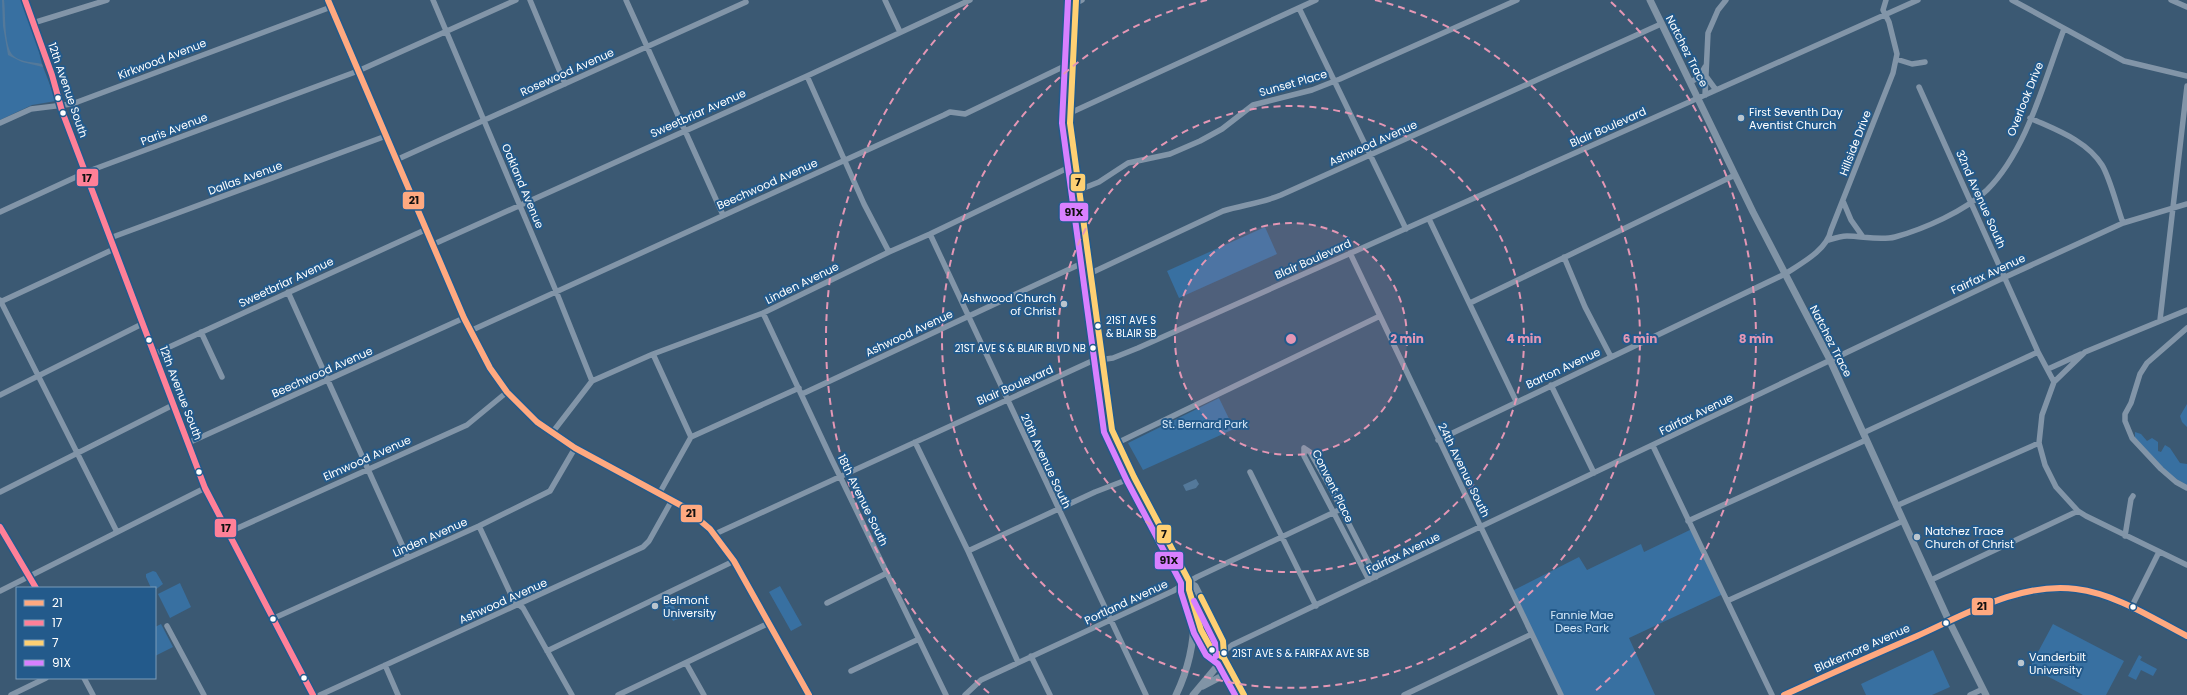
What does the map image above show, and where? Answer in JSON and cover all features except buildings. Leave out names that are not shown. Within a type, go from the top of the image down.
[{"type":"main road","name":"12th Avenue South","points":[[25,0],[85,173],[205,488],[313,695]]},
{"type":"main road","name":"Natchez Trace","points":[[1650,0],[1690,82],[1702,96],[1735,175],[1830,360],[1949,621],[1985,692]]},
{"type":"main road","points":[[1078,1],[1070,113],[1109,412],[1117,443],[1190,583],[1195,586],[1223,641],[1224,658],[1244,695]]},
{"type":"main road","points":[[1190,583],[1189,590],[1201,630],[1212,650],[1224,658]]},
{"type":"main road","name":"Blakemore Avenue","points":[[1784,695],[1998,600],[2021,592],[2040,589],[2076,590],[2093,593],[2131,608],[2187,636]]},
{"type":"main road","points":[[1176,695],[1188,667],[1193,647],[1195,611]]},
{"type":"main road","points":[[1195,693],[1224,658]]},
{"type":"main road","name":"12th Avenue South","points":[[299,670],[309,695]]},
{"type":"main road","points":[[1195,693],[1222,676],[1236,679]]},
{"type":"street","points":[[34,23],[107,0]]},
{"type":"street","points":[[328,0],[396,160],[434,244],[464,318],[490,368],[507,392],[552,433],[575,448],[672,500],[702,521],[715,534],[734,561],[809,695]]},
{"type":"street","name":"Oakland Avenue","points":[[433,0],[556,291],[592,381]]},
{"type":"street","name":"Paris Avenue","points":[[0,212],[85,173],[358,71],[516,0]]},
{"type":"street","points":[[530,0],[565,84]]},
{"type":"street","points":[[626,0],[723,215]]},
{"type":"street","points":[[885,0],[900,32]]},
{"type":"street","name":"Sweetbriar Avenue","points":[[434,244],[807,76],[900,32],[958,2],[970,0]]},
{"type":"street","points":[[1070,113],[1316,0]]},
{"type":"street","name":"Sunset Place","points":[[1080,190],[1099,182],[1128,163],[1170,154],[1200,141],[1222,129],[1253,105],[1312,90],[1335,81],[1517,0]]},
{"type":"street","points":[[1702,96],[1706,75],[1708,33],[1718,10],[1726,0]]},
{"type":"street","name":"Hillside Drive","points":[[1829,240],[1831,230],[1893,73],[1896,54],[1889,22],[1884,15],[1883,10],[1886,0]]},
{"type":"street","name":"Blair Boulevard","points":[[715,534],[1092,361],[1119,356],[1918,0]]},
{"type":"street","points":[[2012,0],[2124,61],[2187,76]]},
{"type":"street","points":[[2171,0],[2187,7]]},
{"type":"street","name":"Rosewood Avenue","points":[[396,160],[746,2]]},
{"type":"street","name":"Kirkwood Avenue","points":[[0,123],[31,109],[72,104],[331,7]]},
{"type":"street","points":[[1298,8],[1406,229]]},
{"type":"street","name":"Ashwood Avenue","points":[[1091,273],[1223,212],[1245,204],[1261,203],[1371,155],[1661,24]]},
{"type":"street","name":"Overlook Drive","points":[[1829,240],[1845,236],[1894,238],[1924,227],[1971,203],[1987,189],[2010,159],[2030,118],[2064,29]]},
{"type":"street","points":[[1896,59],[1912,64],[1925,62]]},
{"type":"street","name":"Beechwood Avenue","points":[[470,330],[950,112],[965,114],[1073,62]]},
{"type":"street","points":[[1690,82],[1699,77],[1706,65]]},
{"type":"street","points":[[1706,75],[1716,90]]},
{"type":"street","points":[[807,76],[844,160],[889,252]]},
{"type":"street","points":[[2160,320],[2187,86]]},
{"type":"street","name":"32nd Avenue South","points":[[1920,87],[2038,352],[2054,382]]},
{"type":"street","points":[[2030,118],[2068,136],[2090,149],[2103,166],[2123,223]]},
{"type":"street","name":"Dallas Avenue","points":[[110,238],[386,136]]},
{"type":"street","name":"Linden Avenue","points":[[552,433],[592,381],[653,354],[764,313],[1076,164]]},
{"type":"street","points":[[1470,303],[1735,175]]},
{"type":"street","points":[[1843,201],[1851,220],[1863,237]]},
{"type":"street","name":"Fairfax Avenue","points":[[1224,658],[1226,650],[1232,645],[1653,446],[2005,277],[2123,223],[2172,207],[2187,204]]},
{"type":"street","points":[[1429,219],[1516,401]]},
{"type":"street","name":"Sweetbriar Avenue","points":[[154,354],[427,229]]},
{"type":"street","name":"20th Avenue South","points":[[930,234],[1146,695]]},
{"type":"street","points":[[1785,274],[1804,262],[1829,240]]},
{"type":"street","points":[[114,249],[0,301],[116,532]]},
{"type":"street","name":"24th Avenue South","points":[[1350,253],[1561,695]]},
{"type":"street","points":[[1564,257],[1585,307],[1611,357]]},
{"type":"street","name":"Ashwood Avenue","points":[[802,394],[1089,260]]},
{"type":"street","name":"Barton Avenue","points":[[1438,440],[1516,401],[1785,274]]},
{"type":"street","points":[[288,292],[408,558]]},
{"type":"street","points":[[2048,369],[2160,320],[2187,310]]},
{"type":"street","name":"18th Avenue South","points":[[764,313],[840,476],[946,695]]},
{"type":"street","points":[[1117,443],[1380,316]]},
{"type":"street","name":"Beechwood Avenue","points":[[188,443],[464,318]]},
{"type":"street","points":[[0,395],[142,324]]},
{"type":"street","points":[[2187,328],[2147,363],[2140,374],[2131,403],[2125,414],[2125,421],[2132,438],[2160,469],[2176,482],[2187,488]]},
{"type":"street","points":[[201,332],[222,377]]},
{"type":"street","points":[[1688,521],[2038,352]]},
{"type":"street","points":[[2085,352],[2054,382],[2042,415],[2039,443],[2045,465],[2056,487],[2078,511],[2187,566]]},
{"type":"street","points":[[653,354],[691,437]]},
{"type":"street","points":[[1551,385],[1594,473]]},
{"type":"street","points":[[659,494],[691,437],[799,388]]},
{"type":"street","name":"Elmwood Avenue","points":[[228,532],[368,468],[467,425],[507,392]]},
{"type":"street","points":[[0,492],[173,405]]},
{"type":"street","points":[[915,442],[968,551],[1018,662]]},
{"type":"street","points":[[1896,506],[2039,443]]},
{"type":"street","points":[[1653,446],[1772,695]]},
{"type":"street","name":"Linden Avenue","points":[[272,619],[479,526],[550,491],[575,448]]},
{"type":"street","name":"Convent Place","points":[[1369,580],[1304,456],[1304,448],[1310,452],[1376,577]]},
{"type":"street","points":[[1250,472],[1316,606]]},
{"type":"street","points":[[968,551],[1058,509],[1134,477]]},
{"type":"street","points":[[0,591],[205,488]]},
{"type":"street","points":[[2125,536],[2131,499],[2133,496]]},
{"type":"street","name":"Ashwood Avenue","points":[[320,695],[645,546],[672,500]]},
{"type":"street","name":"Portland Avenue","points":[[965,695],[980,680],[1190,583],[1282,535],[1341,509]]},
{"type":"street","points":[[1931,580],[2078,511]]},
{"type":"street","points":[[1727,601],[1903,521]]},
{"type":"street","points":[[479,526],[514,601],[523,608],[572,695]]},
{"type":"street","points":[[0,527],[35,587]]},
{"type":"street","points":[[2131,608],[2158,552]]},
{"type":"street","points":[[547,651],[734,561]]},
{"type":"street","points":[[826,603],[887,573]]},
{"type":"street","points":[[618,695],[770,623]]},
{"type":"street","points":[[167,626],[204,695]]},
{"type":"street","points":[[1404,695],[1532,634]]},
{"type":"street","points":[[851,671],[919,639]]},
{"type":"street","points":[[1031,656],[1050,695]]},
{"type":"street","points":[[686,663],[704,695]]},
{"type":"street","points":[[385,665],[398,695]]},
{"type":"street","points":[[12,695],[44,679]]},
{"type":"street","points":[[85,679],[93,695]]},
{"type":"street","points":[[1970,695],[1985,692]]},
{"type":"green space","points":[[0,0],[22,0],[34,31],[42,64],[56,101],[32,105],[0,120]]},
{"type":"green space","points":[[1265,227],[1277,254],[1179,298],[1167,271]]},
{"type":"green space","name":"St. Bernard Park","points":[[1219,398],[1234,429],[1143,470],[1128,443]]},
{"type":"green space","points":[[2187,404],[2187,427],[2182,422],[2180,416]]},
{"type":"green space","points":[[2135,432],[2141,434],[2147,441],[2152,438],[2158,442],[2158,451],[2161,452],[2165,445],[2170,448],[2180,463],[2187,464],[2187,485],[2171,476],[2135,438]]},
{"type":"green space","name":"Fannie Mae Dees Park","points":[[1692,529],[1723,594],[1629,638],[1655,695],[1561,695],[1512,591],[1579,557],[1587,570],[1641,544],[1644,552]]},
{"type":"green space","points":[[153,571],[156,572],[163,584],[156,589],[156,587],[151,587],[146,574]]},
{"type":"green space","points":[[180,583],[191,607],[170,618],[158,594]]},
{"type":"green space","points":[[780,586],[802,625],[791,631],[769,592]]},
{"type":"green space","points":[[671,601],[680,618],[673,621],[664,605]]},
{"type":"green space","points":[[161,624],[173,647],[156,656],[156,626]]},
{"type":"green space","points":[[2053,624],[2124,661],[2106,695],[2083,695],[2030,667]]},
{"type":"green space","points":[[1933,650],[1950,687],[1932,695],[1866,695],[1861,684]]},
{"type":"green space","points":[[2139,655],[2142,657],[2140,660],[2157,669],[2153,676],[2141,670],[2136,680],[2128,676]]},
{"type":"shaded area","points":[[2,0],[4,0],[8,47],[11,53],[18,59],[42,64],[43,67],[22,62],[8,55],[3,26]]},
{"type":"shaded area","points":[[1196,479],[1199,484],[1196,488],[1186,491],[1183,485]]},
{"type":"transit line","name":"17","points":[[25,0],[52,75],[62,111],[205,488],[313,695]]},
{"type":"transit line","name":"21","points":[[328,0],[464,318],[490,368],[507,392],[537,422],[575,448],[684,507],[710,529],[734,561],[809,695]]},
{"type":"transit line","name":"91X","points":[[1068,0],[1062,123],[1104,432],[1127,481],[1181,583],[1181,592],[1194,633],[1206,655],[1218,664],[1235,695]]},
{"type":"transit line","name":"7","points":[[1076,0],[1070,123],[1112,430],[1134,477],[1189,581],[1189,590],[1201,630],[1212,650],[1224,658],[1244,695]]},
{"type":"transit line","name":"17","points":[[0,527],[35,587]]},
{"type":"transit line","name":"21","points":[[1784,695],[1974,610],[2014,595],[2034,590],[2055,588],[2076,589],[2105,596],[2119,601],[2187,636]]},
{"type":"transit line","name":"7","points":[[1201,597],[1223,641],[1224,655]]},
{"type":"transit line","name":"91X","points":[[1194,601],[1215,643],[1216,656]]},
{"type":"place","name":"First Seventh Day Aventist Church","points":[[1741,118]]},
{"type":"place","name":"Ashwood Church of Christ","points":[[1064,304]]},
{"type":"place","name":"21ST AVE S & BLAIR SB","points":[[1098,326]]},
{"type":"place","name":"21ST AVE S & BLAIR BLVD NB","points":[[1093,348]]},
{"type":"place","name":"Natchez Trace Church of Christ","points":[[1917,537]]},
{"type":"place","name":"Belmont University","points":[[655,606]]},
{"type":"place","name":"21ST AVE S & FAIRFAX AVE SB","points":[[1224,653]]},
{"type":"place","name":"Vanderbilt University","points":[[2021,663]]}]
